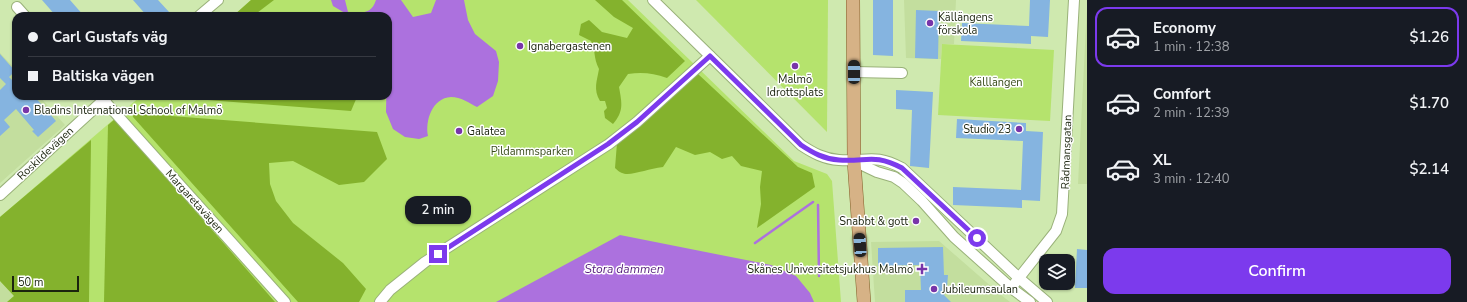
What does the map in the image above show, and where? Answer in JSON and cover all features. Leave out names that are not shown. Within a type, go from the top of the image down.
[{"type":"main road","points":[[853,0],[854,161],[864,302]]},
{"type":"street","points":[[204,12],[218,0]]},
{"type":"street","points":[[653,0],[801,145],[818,156],[837,160],[854,161],[877,158],[888,160],[902,168],[1019,278],[1047,302]]},
{"type":"street","name":"Rådmansgatan","points":[[1011,288],[1056,231],[1062,214],[1074,0]]},
{"type":"street","points":[[17,7],[21,12]]},
{"type":"street","points":[[380,302],[390,290],[425,262],[608,144],[637,122],[710,56]]},
{"type":"street","points":[[854,72],[902,73]]},
{"type":"street","name":"Roskildevägen","points":[[0,195],[101,100]]},
{"type":"street","name":"Margaretavägen","points":[[107,100],[285,302]]},
{"type":"street","points":[[854,161],[877,172],[894,177],[903,183],[922,201],[954,237],[974,253],[991,271],[1030,302]]},
{"type":"shaded area","name":"Källängens förskola","points":[[904,0],[956,0],[954,44],[942,44],[941,59],[906,58]]},
{"type":"shaded area","points":[[1087,7],[1087,184],[1078,184]]},
{"type":"shaded area","name":"Bladins International School of Malmö","points":[[0,53],[12,66],[12,100],[43,100],[65,125],[0,183]]},
{"type":"shaded area","name":"Skånes Universitetsjukhus Malmö","points":[[939,241],[1010,302],[875,302],[871,242]]},
{"type":"shaded area","points":[[0,281],[14,296],[7,302],[0,302]]},
{"type":"green space","name":"Pildammsparken","points":[[251,0],[628,0],[794,161],[827,174],[832,181],[841,302],[7,302],[14,296],[0,281],[0,217],[136,100],[392,100],[392,12],[238,12]]},
{"type":"green space","points":[[251,0],[274,0],[258,12],[238,12]]},
{"type":"green space","points":[[595,0],[622,0],[685,61],[667,78],[648,73],[628,74],[619,87],[621,111],[613,124],[605,118],[604,111],[607,108],[605,101],[600,101],[598,97],[596,85],[599,69],[591,41],[579,35],[581,24],[589,20],[602,32],[627,38],[633,28],[614,17]]},
{"type":"green space","name":"Malmö Idrottsplats","points":[[696,0],[828,0],[827,132]]},
{"type":"green space","name":"Källlängen","points":[[942,44],[1054,50],[1050,121],[938,115]]},
{"type":"green space","points":[[698,74],[798,167],[812,173],[815,187],[757,228],[761,204],[760,187],[762,171],[741,166],[732,156],[722,159],[710,152],[695,155],[676,147],[663,167],[628,174],[622,173],[615,168],[617,143]]},
{"type":"green space","points":[[208,100],[356,100],[351,111]]},
{"type":"green space","points":[[132,113],[377,132],[387,159],[364,182],[339,185],[293,161],[269,163],[270,184],[276,201],[293,223],[343,263],[366,289],[359,302],[298,302],[133,117]]},
{"type":"green space","points":[[115,119],[275,302],[104,302],[108,125]]},
{"type":"green space","points":[[91,140],[89,302],[7,302],[14,296],[0,281],[0,217]]},
{"type":"water","points":[[331,0],[345,0],[348,12],[343,12],[333,6]]},
{"type":"water","points":[[376,0],[401,0],[413,17],[431,13],[436,0],[464,0],[468,20],[475,34],[496,51],[499,62],[498,81],[493,96],[477,107],[458,98],[444,98],[439,101],[431,111],[427,130],[428,136],[419,139],[405,137],[393,129],[386,112],[386,100],[392,100],[392,12],[365,12],[371,9]]},
{"type":"water","name":"Stora dammen","points":[[620,235],[771,265],[796,276],[810,293],[814,302],[496,302]]},
{"type":"building","points":[[42,0],[70,0],[80,12],[52,12]]},
{"type":"building","points":[[133,0],[158,0],[169,12],[144,12]]},
{"type":"building","points":[[873,0],[893,0],[893,56],[873,55]]},
{"type":"building","points":[[1030,0],[1050,0],[1048,37],[1031,36],[1031,44],[961,41],[962,23],[1029,26]]},
{"type":"building","name":"Källängens förskola","points":[[916,10],[939,11],[938,59],[915,58]]},
{"type":"building","points":[[0,54],[12,68],[12,74],[9,77],[12,80],[12,100],[38,100],[56,121],[38,137],[16,109],[4,120],[10,127],[0,136],[0,90],[6,84],[0,78]]},
{"type":"building","points":[[896,90],[933,92],[929,168],[910,166],[912,110],[896,109]]},
{"type":"building","points":[[957,119],[1026,123],[1026,131],[1043,132],[1040,201],[1022,200],[1022,208],[953,205],[953,187],[1021,190],[1023,141],[956,138]]},
{"type":"building","points":[[943,247],[944,275],[948,275],[947,287],[944,295],[951,302],[905,302],[905,290],[921,290],[920,265],[878,266],[878,248]]},
{"type":"building","points":[[1077,249],[1087,250],[1087,288],[1075,288]]},
{"type":"waterway","points":[[755,243],[813,202]]},
{"type":"waterway","points":[[818,205],[819,276]]},
{"type":"place","name":"Källängens förskola","points":[[930,23]]},
{"type":"place","name":"Ignabergastenen","points":[[520,46]]},
{"type":"place","name":"Malmö Idrottsplats","points":[[795,66]]},
{"type":"place","name":"Bladins International School of Malmö","points":[[26,110]]},
{"type":"place","name":"Studio 23","points":[[1019,129]]},
{"type":"place","name":"Galatea","points":[[459,131]]},
{"type":"place","name":"Snabbt & gott","points":[[916,221]]},
{"type":"place","name":"Skånes Universitetsjukhus Malmö","points":[[922,269]]},
{"type":"place","name":"Jubileumsaulan","points":[[934,289]]},
{"type":"route","points":[[438,254],[608,144],[637,122],[710,56],[801,145],[818,156],[837,160],[854,161],[877,158],[888,160],[902,168],[977,238]]}]
